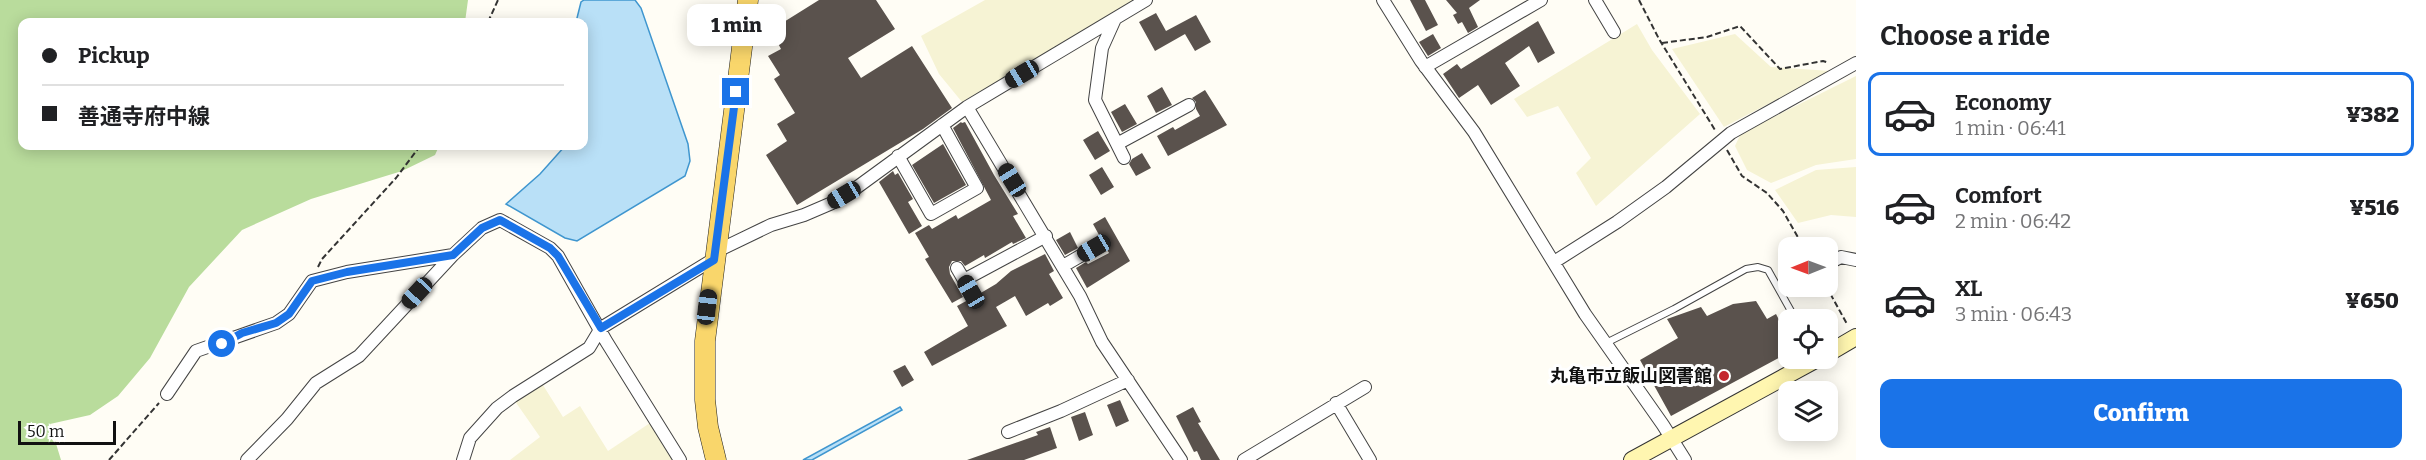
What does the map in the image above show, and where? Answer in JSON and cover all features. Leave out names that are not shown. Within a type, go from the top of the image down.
[{"type":"main road","points":[[716,460],[708,427],[704,369],[707,307],[748,0]]},
{"type":"street","points":[[463,460],[470,438],[497,408],[589,348],[601,328],[714,256],[771,225],[832,203],[967,107],[1146,0]]},
{"type":"street","points":[[1383,0],[1425,67],[1474,132],[1605,343],[1672,438],[1684,460]]},
{"type":"street","points":[[1425,67],[1541,0]]},
{"type":"street","points":[[1594,0],[1614,32]]},
{"type":"street","points":[[1114,19],[1102,48],[1095,100],[1124,158]]},
{"type":"street","points":[[1554,262],[1617,222],[1666,187],[1731,133],[1856,63]]},
{"type":"street","points":[[1117,144],[1190,105]]},
{"type":"street","points":[[967,107],[1046,236],[1080,296],[1102,342],[1181,460]]},
{"type":"street","points":[[898,156],[931,214],[977,188],[942,125]]},
{"type":"street","points":[[248,460],[287,419],[316,383],[359,356],[453,255],[482,228],[500,220],[550,248],[558,256],[601,328],[606,341],[680,460]]},
{"type":"street","points":[[964,280],[1046,236]]},
{"type":"street","points":[[1063,266],[1094,248]]},
{"type":"street","points":[[167,394],[196,351],[276,323],[289,314],[312,281],[347,272],[453,255]]},
{"type":"street","points":[[1838,258],[1841,256],[1856,260]]},
{"type":"street","points":[[957,268],[971,292]]},
{"type":"street","points":[[1838,348],[1855,338]]},
{"type":"street","points":[[1632,460],[1800,369]]},
{"type":"street","points":[[1008,432],[1128,380]]},
{"type":"street","points":[[1244,460],[1365,387]]},
{"type":"street","points":[[1336,403],[1370,460]]},
{"type":"lane","points":[[1605,343],[1674,309],[1746,269],[1758,267],[1768,270],[1790,309]]},
{"type":"path","points":[[490,18],[498,0]]},
{"type":"path","points":[[1662,43],[1707,37],[1740,26],[1780,69],[1823,61],[1831,63]]},
{"type":"path","points":[[312,281],[322,259],[374,204],[417,150]]},
{"type":"path","points":[[1832,297],[1855,338]]},
{"type":"path","points":[[109,460],[167,394]]},
{"type":"shaded area","points":[[985,0],[1138,0],[962,102],[939,74],[921,36]]},
{"type":"shaded area","points":[[1637,24],[1652,50],[1700,114],[1596,206],[1576,173],[1591,158],[1558,106],[1527,117],[1514,99]]},
{"type":"shaded area","points":[[1735,34],[1771,67],[1831,71],[1724,127],[1672,49]]},
{"type":"shaded area","points":[[1856,76],[1856,159],[1816,165],[1771,183],[1747,170],[1735,146],[1741,133]]},
{"type":"shaded area","points":[[1856,167],[1856,217],[1831,215],[1798,223],[1775,190],[1816,170]]},
{"type":"shaded area","points":[[536,374],[563,417],[580,406],[608,451],[653,421],[675,460],[510,460],[540,437],[510,394]]},
{"type":"green space","points":[[0,0],[468,0],[466,18],[18,18],[18,150],[437,150],[435,155],[402,171],[311,199],[242,230],[189,287],[150,358],[118,396],[90,415],[50,424],[61,460],[0,460]]},
{"type":"water","points":[[584,0],[635,0],[641,8],[688,144],[690,161],[685,176],[577,241],[565,238],[506,204],[540,174],[561,150],[588,150],[588,18],[577,18],[581,2]]},
{"type":"water","points":[[900,407],[902,410],[812,460],[803,460]]},
{"type":"building","points":[[819,0],[876,0],[895,29],[848,58],[861,78],[912,46],[952,108],[923,129],[797,205],[766,155],[787,141],[777,124],[795,113],[774,79],[780,75],[768,56],[781,49],[771,30]]},
{"type":"building","points":[[1410,0],[1425,0],[1438,25],[1426,31]]},
{"type":"building","points":[[1446,0],[1480,0],[1469,8],[1478,27],[1468,33],[1462,22],[1458,24],[1453,15],[1457,13]]},
{"type":"building","points":[[1156,13],[1166,31],[1196,15],[1211,42],[1195,51],[1185,34],[1155,51],[1139,22]]},
{"type":"building","points":[[1538,21],[1555,53],[1538,63],[1529,46],[1505,63],[1520,86],[1491,105],[1478,85],[1459,98],[1443,74],[1457,64],[1461,69]]},
{"type":"building","points":[[1433,34],[1441,48],[1428,56],[1419,42]]},
{"type":"building","points":[[1162,87],[1172,105],[1156,113],[1147,96]]},
{"type":"building","points":[[1205,90],[1227,125],[1168,156],[1157,136],[1173,127],[1175,130],[1200,116],[1196,109],[1196,102],[1192,98]]},
{"type":"building","points":[[1125,104],[1137,124],[1122,132],[1111,112]]},
{"type":"building","points":[[965,122],[1018,214],[1013,216],[1026,238],[1013,244],[1012,242],[985,258],[984,255],[965,266],[961,261],[952,261],[949,267],[950,274],[963,297],[952,303],[925,259],[929,257],[915,233],[929,225],[932,229],[956,215],[958,219],[991,200],[953,128]]},
{"type":"building","points":[[1098,131],[1110,151],[1095,160],[1083,140]]},
{"type":"building","points":[[943,144],[966,185],[934,203],[912,165]]},
{"type":"building","points":[[1142,153],[1151,168],[1136,176],[1129,164],[1132,159]]},
{"type":"building","points":[[1102,167],[1114,187],[1101,195],[1089,175]]},
{"type":"building","points":[[893,171],[895,175],[898,173],[913,199],[908,202],[922,226],[909,234],[879,182]]},
{"type":"building","points":[[1105,217],[1130,261],[1087,288],[1076,268],[1109,253],[1093,224]]},
{"type":"building","points":[[1070,232],[1078,248],[1065,255],[1056,240]]},
{"type":"building","points":[[1045,254],[1054,271],[1049,274],[1063,298],[1050,306],[1048,303],[1026,316],[1015,296],[996,307],[1007,326],[932,366],[924,352],[968,326],[957,306],[968,300],[976,299],[979,294],[996,284],[1011,271]]},
{"type":"building","points":[[1756,301],[1767,319],[1776,314],[1778,318],[1778,358],[1671,416],[1640,360],[1678,338],[1667,319],[1701,307],[1707,316],[1733,304]]},
{"type":"building","points":[[905,365],[914,380],[902,387],[893,371]]},
{"type":"building","points":[[1120,400],[1129,421],[1116,427],[1107,405]]},
{"type":"building","points":[[1193,407],[1201,422],[1198,423],[1220,460],[1201,460],[1197,451],[1194,452],[1176,416]]},
{"type":"building","points":[[1085,412],[1093,435],[1079,441],[1071,417]]},
{"type":"building","points":[[1050,427],[1057,448],[1024,460],[967,460],[1038,435],[1036,432]]},
{"type":"place","name":"丸亀市立飯山図書館","points":[[1724,376]]},
{"type":"route","points":[[222,344],[242,333],[276,323],[289,314],[312,281],[347,272],[453,255],[482,228],[500,220],[550,248],[558,256],[601,328],[698,267],[714,260],[736,92]]}]
